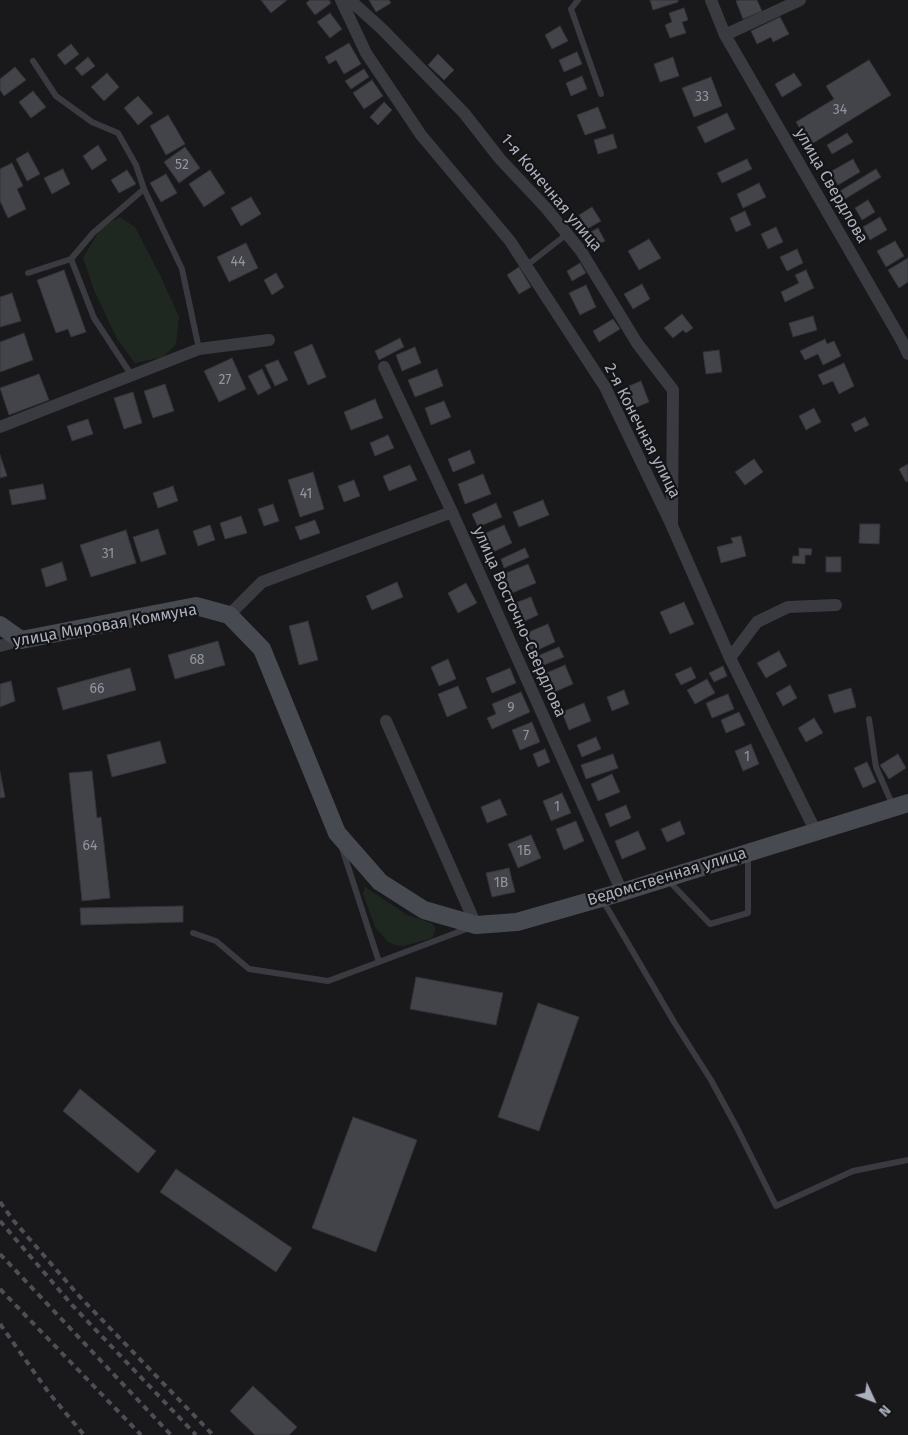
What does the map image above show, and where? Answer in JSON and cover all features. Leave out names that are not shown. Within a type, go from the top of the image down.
[{"type":"main road","name":"улица Мировая Коммуна","points":[[21,640],[196,606],[229,615]]},
{"type":"main road","name":"Ведомственная улица","points":[[229,615],[262,649],[337,833],[380,882],[424,910],[476,925],[517,922],[622,892],[901,805]]},
{"type":"main road","points":[[0,625],[21,640]]},
{"type":"street","name":"2-я Конечная улица","points":[[341,0],[366,53],[421,135],[510,241],[605,388],[672,526],[730,658],[816,832]]},
{"type":"street","name":"1-я Конечная улица","points":[[350,0],[382,28],[464,113],[500,158],[546,208],[581,251],[637,343],[673,390],[672,526]]},
{"type":"street","name":"улица Свердлова","points":[[711,0],[725,36],[908,354]]},
{"type":"street","points":[[725,36],[800,0]]},
{"type":"street","points":[[0,426],[199,349],[269,340]]},
{"type":"street","name":"улица Восточно-Свердлова","points":[[384,367],[452,512],[622,892]]},
{"type":"street","points":[[229,615],[262,582],[452,512]]},
{"type":"street","points":[[730,658],[757,622],[788,607],[836,605]]},
{"type":"street","name":"улица Мировая Коммуна","points":[[0,646],[21,640]]},
{"type":"street","points":[[386,721],[476,925]]},
{"type":"lane","points":[[578,0],[571,8],[601,94]]},
{"type":"lane","points":[[33,60],[56,96],[92,122],[118,133],[136,165],[144,189],[182,270],[199,349]]},
{"type":"lane","points":[[28,273],[71,259],[93,234],[144,189]]},
{"type":"lane","points":[[526,266],[567,234]]},
{"type":"lane","points":[[71,259],[94,318],[132,376]]},
{"type":"lane","points":[[869,719],[876,767],[901,805]]},
{"type":"lane","points":[[337,833],[379,962]]},
{"type":"lane","points":[[666,878],[710,924],[748,913],[748,853]]},
{"type":"lane","points":[[601,898],[674,1022],[711,1080],[776,1206],[853,1171],[908,1160]]},
{"type":"lane","points":[[193,933],[216,941],[249,969],[328,981],[476,925]]},
{"type":"shaded area","points":[[120,217],[135,227],[179,317],[176,344],[163,357],[135,363],[117,339],[94,290],[83,258],[101,228]]},
{"type":"shaded area","points":[[365,887],[407,915],[431,923],[435,927],[432,938],[404,946],[388,942],[375,927],[363,894]]},
{"type":"building","points":[[261,0],[287,0],[271,13]]},
{"type":"building","points":[[310,0],[329,0],[331,3],[315,15],[306,3]]},
{"type":"building","points":[[369,0],[389,0],[391,3],[376,12]]},
{"type":"building","points":[[650,0],[678,0],[678,2],[653,10]]},
{"type":"building","points":[[757,0],[762,11],[743,19],[736,1]]},
{"type":"building","points":[[684,8],[688,20],[682,22],[686,33],[670,38],[665,25],[672,22],[669,13]]},
{"type":"building","points":[[330,13],[342,29],[330,38],[317,22]]},
{"type":"building","points":[[780,17],[789,34],[773,42],[771,37],[757,44],[751,31]]},
{"type":"building","points":[[560,26],[568,41],[552,49],[545,35]]},
{"type":"building","points":[[349,43],[361,64],[344,74],[336,60],[329,64],[325,57]]},
{"type":"building","points":[[71,44],[79,54],[65,65],[57,55]]},
{"type":"building","points":[[577,52],[582,64],[564,72],[559,60]]},
{"type":"building","points":[[438,54],[454,70],[444,80],[428,65]]},
{"type":"building","points":[[88,57],[95,66],[82,76],[75,68]]},
{"type":"building","points":[[673,57],[679,76],[660,82],[654,64]]},
{"type":"building","points":[[869,60],[891,95],[810,145],[796,122],[834,99],[826,86]]},
{"type":"building","points":[[15,67],[26,80],[4,96],[0,90],[0,79]]},
{"type":"building","points":[[364,69],[369,77],[351,89],[345,81]]},
{"type":"building","points":[[107,73],[119,87],[104,101],[91,87]]},
{"type":"building","points":[[794,73],[802,85],[782,97],[775,84]]},
{"type":"building","points":[[582,76],[587,89],[571,96],[566,83]]},
{"type":"building","points":[[711,77],[722,106],[694,117],[682,88]]},
{"type":"building","points":[[372,80],[383,96],[364,109],[353,93]]},
{"type":"building","points":[[33,91],[46,107],[31,118],[19,102]]},
{"type":"building","points":[[138,96],[153,113],[138,125],[124,108]]},
{"type":"building","points":[[384,102],[392,110],[378,125],[370,117]]},
{"type":"building","points":[[598,107],[606,128],[585,135],[577,115]]},
{"type":"building","points":[[727,113],[735,129],[705,143],[697,127]]},
{"type":"building","points":[[168,115],[185,144],[166,155],[150,126]]},
{"type":"building","points":[[847,133],[853,142],[832,154],[827,145]]},
{"type":"building","points":[[613,134],[617,148],[598,154],[594,140]]},
{"type":"building","points":[[98,145],[107,160],[92,170],[83,156]]},
{"type":"building","points":[[185,147],[200,168],[179,183],[164,162]]},
{"type":"building","points":[[28,152],[40,174],[27,181],[16,159]]},
{"type":"building","points":[[747,159],[752,169],[722,183],[717,173]]},
{"type":"building","points":[[853,159],[860,172],[838,185],[830,172]]},
{"type":"building","points":[[12,163],[23,186],[17,189],[26,209],[8,218],[0,201],[0,169]]},
{"type":"building","points":[[63,169],[70,184],[52,194],[44,178]]},
{"type":"building","points":[[876,169],[881,177],[845,199],[840,191]]},
{"type":"building","points":[[127,170],[136,184],[119,193],[111,180]]},
{"type":"building","points":[[210,170],[225,193],[204,207],[189,184]]},
{"type":"building","points":[[166,174],[177,193],[161,202],[150,183]]},
{"type":"building","points":[[759,183],[766,197],[743,208],[737,194]]},
{"type":"building","points":[[251,197],[261,214],[241,226],[231,208]]},
{"type":"building","points":[[868,200],[875,212],[862,220],[855,208]]},
{"type":"building","points":[[592,207],[601,221],[587,229],[579,215]]},
{"type":"building","points":[[745,211],[751,225],[736,232],[730,218]]},
{"type":"building","points":[[880,217],[887,230],[870,240],[863,227]]},
{"type":"building","points":[[776,227],[783,242],[768,249],[761,234]]},
{"type":"building","points":[[598,228],[605,241],[590,249],[583,236]]},
{"type":"building","points":[[649,239],[661,258],[639,270],[628,251]]},
{"type":"building","points":[[895,241],[904,256],[886,267],[877,251]]},
{"type":"building","points":[[246,243],[258,268],[229,282],[217,257]]},
{"type":"building","points":[[797,249],[803,263],[787,271],[780,257]]},
{"type":"building","points":[[908,258],[908,282],[899,288],[888,270]]},
{"type":"building","points":[[580,263],[586,273],[572,281],[567,271]]},
{"type":"building","points":[[519,267],[531,287],[519,294],[507,275]]},
{"type":"building","points":[[64,270],[86,332],[71,337],[68,329],[56,333],[37,280]]},
{"type":"building","points":[[806,270],[814,288],[785,302],[781,292],[799,283],[795,275]]},
{"type":"building","points":[[276,273],[284,287],[272,295],[264,280]]},
{"type":"building","points":[[642,284],[650,299],[633,309],[624,294]]},
{"type":"building","points":[[586,285],[596,307],[580,315],[569,293]]},
{"type":"building","points":[[12,293],[21,321],[0,327],[0,297]]},
{"type":"building","points":[[682,314],[693,328],[686,333],[683,330],[673,338],[664,328]]},
{"type":"building","points":[[813,316],[817,330],[793,337],[789,323]]},
{"type":"building","points":[[613,319],[620,329],[599,342],[593,331]]},
{"type":"building","points":[[24,333],[33,360],[0,372],[0,342]]},
{"type":"building","points":[[400,338],[404,347],[379,360],[375,351]]},
{"type":"building","points":[[825,339],[827,344],[834,341],[841,356],[823,365],[818,354],[805,360],[800,351]]},
{"type":"building","points":[[312,344],[326,377],[308,385],[294,352]]},
{"type":"building","points":[[415,347],[421,363],[402,371],[396,355]]},
{"type":"building","points":[[719,350],[722,372],[706,374],[703,352]]},
{"type":"building","points":[[232,358],[246,389],[219,402],[204,371]]},
{"type":"building","points":[[278,360],[288,380],[275,386],[265,365]]},
{"type":"building","points":[[844,363],[854,386],[839,394],[833,381],[823,385],[818,375]]},
{"type":"building","points":[[262,369],[271,388],[258,395],[248,376]]},
{"type":"building","points":[[437,369],[443,386],[415,397],[408,380]]},
{"type":"building","points":[[39,374],[49,400],[9,415],[0,388]]},
{"type":"building","points":[[641,381],[649,402],[632,409],[624,388]]},
{"type":"building","points":[[165,384],[174,411],[153,418],[144,391]]},
{"type":"building","points":[[133,392],[142,423],[124,429],[114,398]]},
{"type":"building","points":[[375,399],[383,418],[351,430],[344,412]]},
{"type":"building","points":[[444,401],[451,417],[431,425],[425,408]]},
{"type":"building","points":[[814,408],[821,422],[806,430],[799,416]]},
{"type":"building","points":[[865,417],[869,425],[855,432],[851,424]]},
{"type":"building","points":[[88,419],[93,434],[72,441],[67,426]]},
{"type":"building","points":[[388,435],[394,448],[375,456],[370,443]]},
{"type":"building","points":[[470,450],[475,463],[453,472],[448,459]]},
{"type":"building","points":[[0,455],[7,476],[0,478]]},
{"type":"building","points":[[754,459],[763,472],[745,485],[735,472]]},
{"type":"building","points":[[908,464],[908,481],[906,482],[899,469]]},
{"type":"building","points":[[410,465],[417,480],[389,491],[383,476]]},
{"type":"building","points":[[313,472],[324,509],[300,517],[288,480]]},
{"type":"building","points":[[483,474],[491,494],[465,504],[458,484]]},
{"type":"building","points":[[354,480],[360,496],[344,502],[338,486]]},
{"type":"building","points":[[43,484],[46,499],[12,505],[9,490]]},
{"type":"building","points":[[173,486],[178,501],[158,508],[153,493]]},
{"type":"building","points":[[543,500],[549,515],[519,527],[513,512]]},
{"type":"building","points":[[496,503],[502,517],[478,527],[472,514]]},
{"type":"building","points":[[273,504],[279,521],[264,526],[258,509]]},
{"type":"building","points":[[241,516],[247,533],[225,539],[220,523]]},
{"type":"building","points":[[315,520],[320,533],[300,540],[295,527]]},
{"type":"building","points":[[860,524],[880,524],[879,544],[859,543]]},
{"type":"building","points":[[210,525],[215,540],[198,546],[193,531]]},
{"type":"building","points":[[504,525],[512,543],[493,552],[484,534]]},
{"type":"building","points":[[158,529],[166,554],[141,562],[133,537]]},
{"type":"building","points":[[126,530],[136,563],[91,577],[80,545]]},
{"type":"building","points":[[741,536],[746,556],[721,563],[717,547],[733,543],[731,538]]},
{"type":"building","points":[[525,548],[529,557],[504,568],[501,559]]},
{"type":"building","points":[[799,548],[812,549],[811,555],[805,555],[805,564],[792,563],[793,556],[799,556]]},
{"type":"building","points":[[826,557],[841,557],[841,572],[826,572]]},
{"type":"building","points":[[62,562],[67,580],[46,587],[41,569]]},
{"type":"building","points":[[528,564],[536,583],[512,593],[504,574]]},
{"type":"building","points":[[397,582],[403,597],[372,610],[366,596]]},
{"type":"building","points":[[466,583],[477,603],[458,613],[448,593]]},
{"type":"building","points":[[531,597],[538,615],[518,624],[510,605]]},
{"type":"building","points":[[684,602],[694,624],[670,634],[660,612]]},
{"type":"building","points":[[308,621],[318,660],[299,665],[289,626]]},
{"type":"building","points":[[548,624],[555,642],[531,653],[524,634]]},
{"type":"building","points":[[218,641],[225,665],[175,679],[168,655]]},
{"type":"building","points":[[559,647],[564,657],[539,667],[535,657]]},
{"type":"building","points":[[779,651],[787,666],[766,678],[757,663]]},
{"type":"building","points":[[448,659],[456,679],[439,686],[431,667]]},
{"type":"building","points":[[565,665],[573,684],[552,693],[544,674]]},
{"type":"building","points":[[723,666],[727,676],[714,682],[709,673]]},
{"type":"building","points":[[691,667],[696,678],[681,685],[675,674]]},
{"type":"building","points":[[130,668],[136,690],[63,710],[57,688]]},
{"type":"building","points":[[510,668],[516,683],[492,693],[486,678]]},
{"type":"building","points":[[707,679],[715,693],[695,704],[687,690]]},
{"type":"building","points":[[11,681],[15,701],[0,707],[0,684]]},
{"type":"building","points":[[790,685],[797,698],[783,706],[776,693]]},
{"type":"building","points":[[458,686],[467,708],[447,717],[438,694]]},
{"type":"building","points":[[851,688],[856,707],[834,713],[828,695]]},
{"type":"building","points":[[624,690],[629,704],[612,711],[607,697]]},
{"type":"building","points":[[521,692],[530,712],[492,729],[487,718],[496,714],[492,704]]},
{"type":"building","points":[[728,694],[734,709],[712,718],[706,703]]},
{"type":"building","points":[[584,703],[591,721],[569,730],[562,712]]},
{"type":"building","points":[[739,712],[745,725],[726,733],[721,720]]},
{"type":"building","points":[[814,718],[823,733],[806,742],[798,728]]},
{"type":"building","points":[[532,722],[540,742],[520,750],[512,730]]},
{"type":"building","points":[[596,737],[601,749],[582,757],[577,745]]},
{"type":"building","points":[[160,741],[166,763],[112,777],[107,755]]},
{"type":"building","points":[[751,744],[759,764],[743,771],[735,751]]},
{"type":"building","points":[[545,749],[550,762],[538,767],[533,754]]},
{"type":"building","points":[[613,754],[618,768],[586,779],[581,765]]},
{"type":"building","points":[[898,754],[906,768],[889,779],[880,765]]},
{"type":"building","points":[[867,762],[876,782],[863,788],[854,768]]},
{"type":"building","points":[[92,771],[97,818],[101,817],[110,898],[82,901],[69,773]]},
{"type":"building","points":[[0,772],[5,797],[0,798]]},
{"type":"building","points":[[612,774],[620,792],[598,801],[591,784]]},
{"type":"building","points":[[562,793],[571,813],[551,821],[543,801]]},
{"type":"building","points":[[500,799],[507,815],[487,823],[481,807]]},
{"type":"building","points":[[626,805],[631,818],[610,827],[605,814]]},
{"type":"building","points":[[576,821],[584,841],[564,850],[556,829]]},
{"type":"building","points":[[680,821],[685,834],[667,842],[661,829]]},
{"type":"building","points":[[638,831],[646,849],[622,859],[615,841]]},
{"type":"building","points":[[531,835],[541,858],[518,868],[508,844]]},
{"type":"building","points":[[509,868],[515,892],[492,897],[486,873]]},
{"type":"building","points":[[183,906],[183,922],[81,925],[80,908]]},
{"type":"building","points":[[416,977],[503,993],[496,1025],[410,1009]]},
{"type":"building","points":[[538,1003],[579,1017],[539,1131],[498,1117]]},
{"type":"building","points":[[80,1089],[156,1151],[138,1173],[63,1111]]},
{"type":"building","points":[[353,1117],[417,1140],[376,1252],[312,1228]]},
{"type":"building","points":[[176,1169],[292,1248],[276,1272],[160,1192]]},
{"type":"building","points":[[253,1386],[297,1427],[289,1435],[255,1435],[230,1411]]},
{"type":"railway","points":[[0,1202],[13,1220],[80,1297],[213,1435]]},
{"type":"railway","points":[[0,1221],[72,1305],[196,1435]]},
{"type":"railway","points":[[0,1254],[171,1435]]},
{"type":"railway","points":[[0,1289],[141,1435]]},
{"type":"railway","points":[[0,1324],[49,1393],[84,1435]]}]
